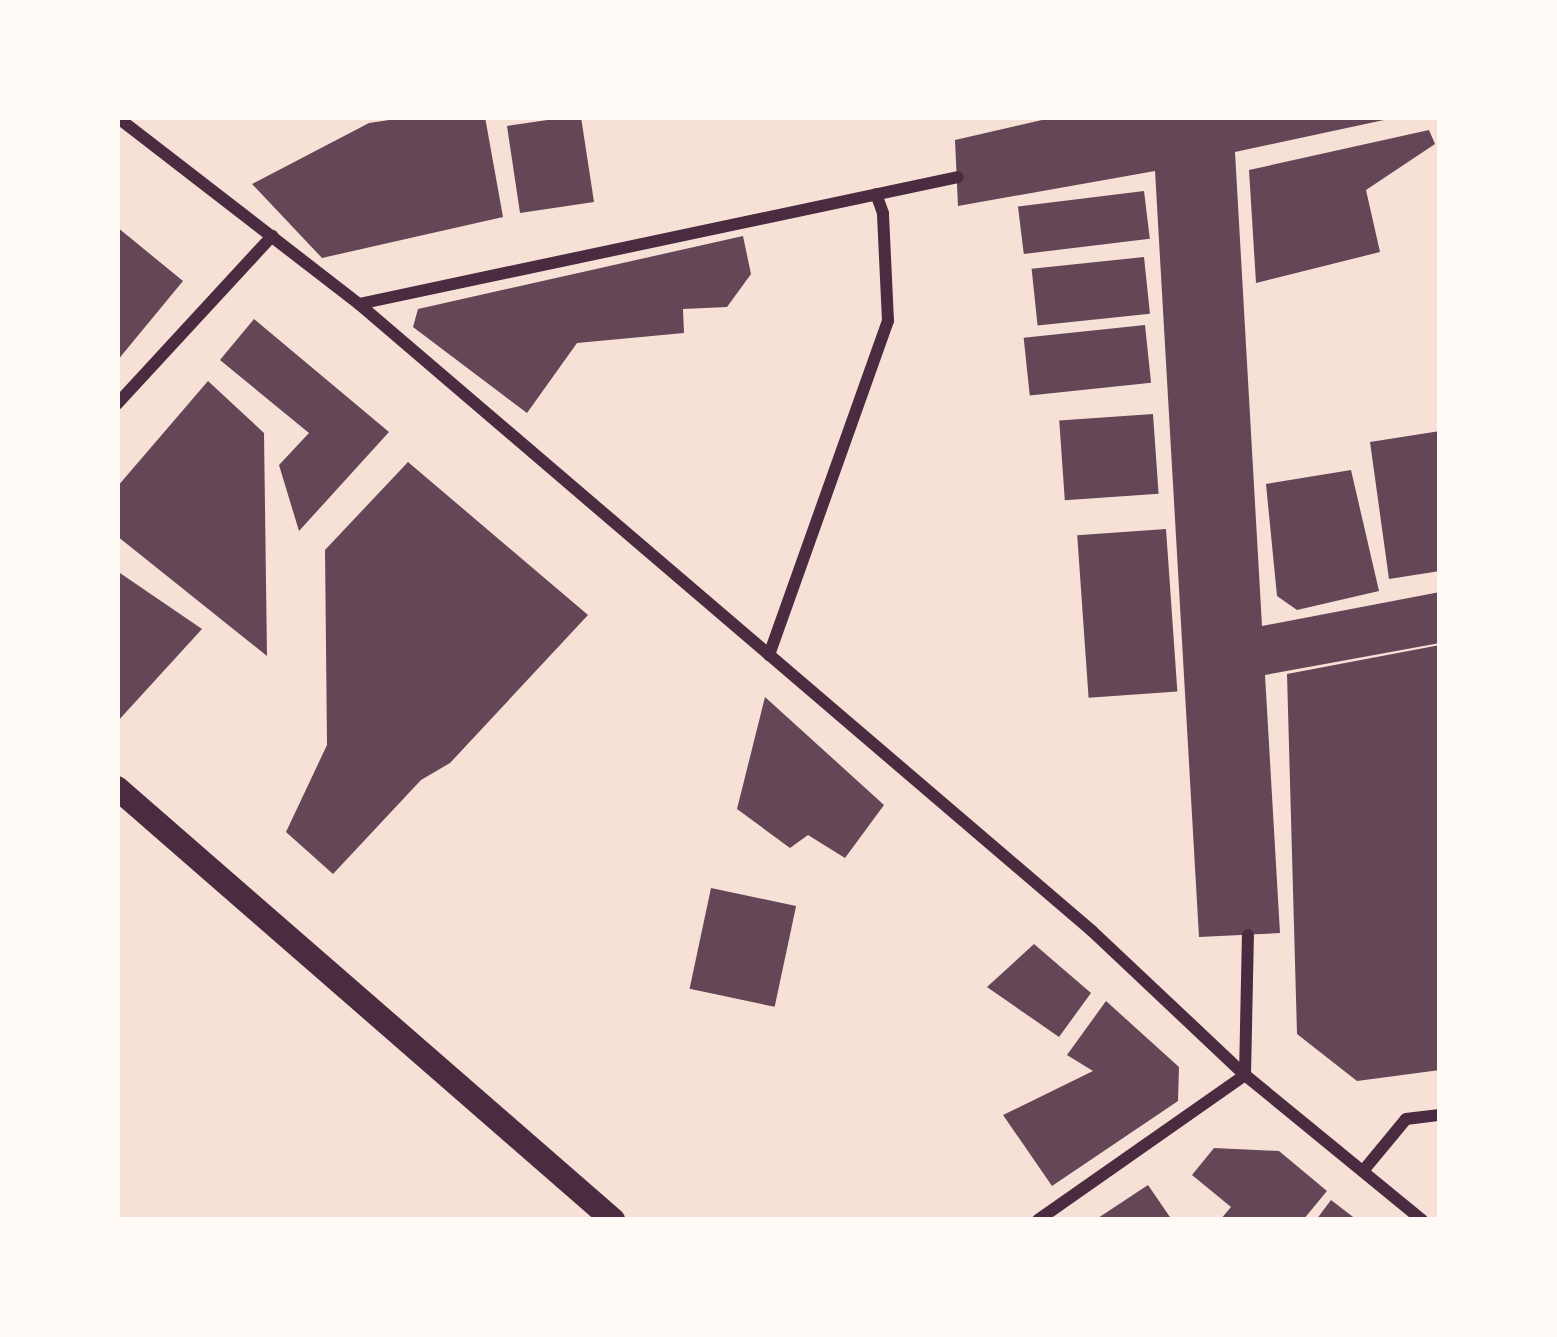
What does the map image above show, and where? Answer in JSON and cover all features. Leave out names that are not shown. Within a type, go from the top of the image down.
[{"type":"main road","points":[[117,788],[613,1220]]},
{"type":"street","points":[[117,117],[359,304],[1092,931],[1245,1075],[1422,1220]]},
{"type":"street","points":[[359,304],[958,177]]},
{"type":"street","points":[[769,655],[887,321],[883,213],[876,194]]},
{"type":"street","points":[[117,404],[272,236]]},
{"type":"street","points":[[1245,1075],[1248,935]]},
{"type":"street","points":[[1038,1220],[1245,1075]]},
{"type":"street","points":[[1363,1171],[1406,1119],[1440,1115]]},
{"type":"building","points":[[409,117],[485,117],[503,217],[322,258],[252,184],[369,123]]},
{"type":"building","points":[[581,117],[594,202],[520,213],[507,126]]},
{"type":"building","points":[[1055,117],[1398,117],[1235,152],[1262,626],[1440,592],[1440,643],[1265,675],[1280,933],[1199,937],[1155,171],[958,206],[955,140]]},
{"type":"building","points":[[1429,130],[1435,144],[1366,190],[1380,252],[1256,283],[1249,170]]},
{"type":"building","points":[[1144,191],[1150,239],[1024,254],[1018,206]]},
{"type":"building","points":[[117,227],[183,281],[117,361]]},
{"type":"building","points":[[743,236],[751,274],[727,307],[683,309],[684,333],[577,343],[527,413],[413,327],[418,309]]},
{"type":"building","points":[[1144,257],[1150,314],[1038,325],[1032,269]]},
{"type":"building","points":[[254,319],[389,432],[299,531],[279,465],[309,433],[220,360]]},
{"type":"building","points":[[1145,325],[1151,383],[1030,395],[1024,338]]},
{"type":"building","points":[[208,381],[264,433],[267,656],[117,536],[117,487]]},
{"type":"building","points":[[1153,414],[1159,494],[1065,500],[1059,421]]},
{"type":"building","points":[[1440,431],[1440,571],[1389,579],[1370,442]]},
{"type":"building","points":[[408,462],[588,615],[450,763],[421,780],[333,874],[286,832],[327,745],[325,550]]},
{"type":"building","points":[[1351,470],[1379,591],[1297,610],[1277,596],[1266,484]]},
{"type":"building","points":[[1166,529],[1177,692],[1089,698],[1077,535]]},
{"type":"building","points":[[117,571],[202,629],[117,722]]},
{"type":"building","points":[[1440,645],[1440,1070],[1357,1081],[1297,1034],[1287,674]]},
{"type":"building","points":[[765,697],[884,805],[845,858],[808,835],[790,848],[737,809]]},
{"type":"building","points":[[711,888],[796,906],[775,1007],[690,989]]},
{"type":"building","points":[[1034,944],[1091,993],[1059,1037],[987,987]]},
{"type":"building","points":[[1106,1001],[1179,1067],[1178,1101],[1052,1186],[1003,1115],[1093,1071],[1067,1055]]},
{"type":"building","points":[[1214,1148],[1279,1151],[1327,1191],[1303,1220],[1220,1220],[1231,1207],[1192,1175]]},
{"type":"building","points":[[1148,1185],[1172,1220],[1095,1220]]},
{"type":"building","points":[[1331,1200],[1357,1220],[1316,1220]]}]
